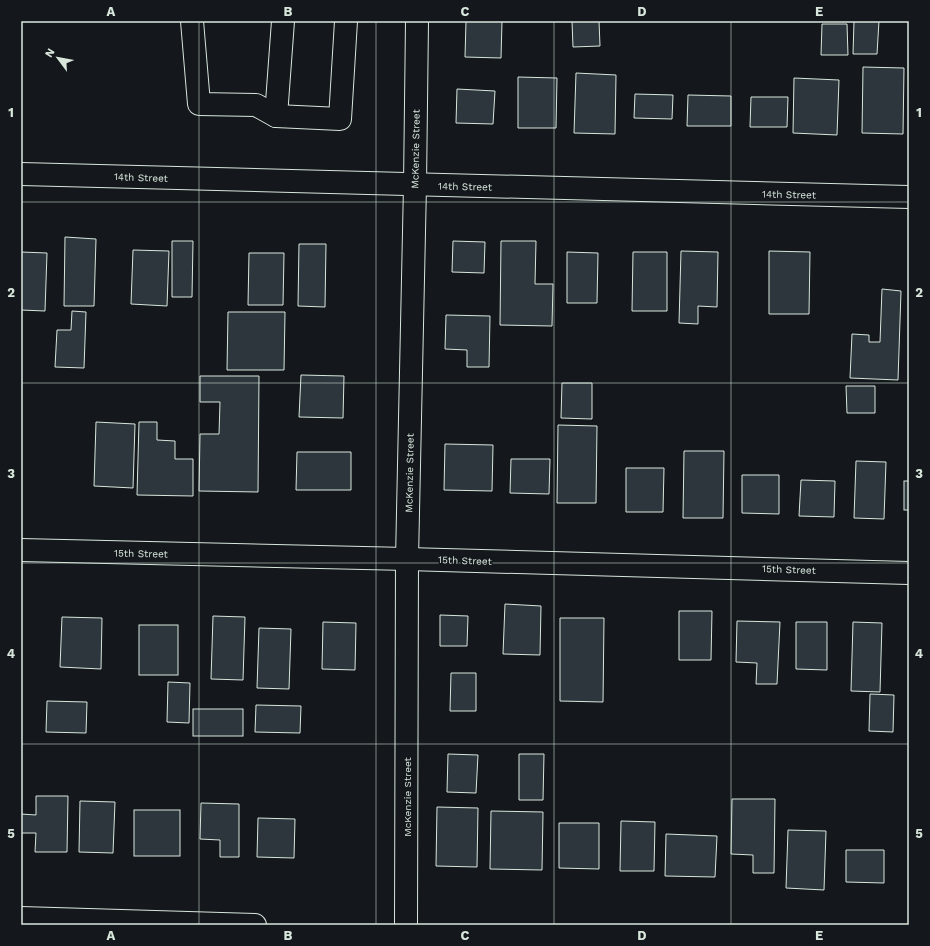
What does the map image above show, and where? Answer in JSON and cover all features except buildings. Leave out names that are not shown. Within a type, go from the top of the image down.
[{"type":"street","points":[[192,21],[199,104],[256,105],[276,116],[340,119],[346,21]]},
{"type":"street","points":[[276,116],[283,21]]},
{"type":"street","name":"McKenzie Street","points":[[406,925],[407,559],[417,21]]},
{"type":"street","name":"14th Street","points":[[21,174],[909,197]]},
{"type":"street","name":"15th Street","points":[[21,550],[909,572]]},
{"type":"street","points":[[21,918],[255,925]]}]
